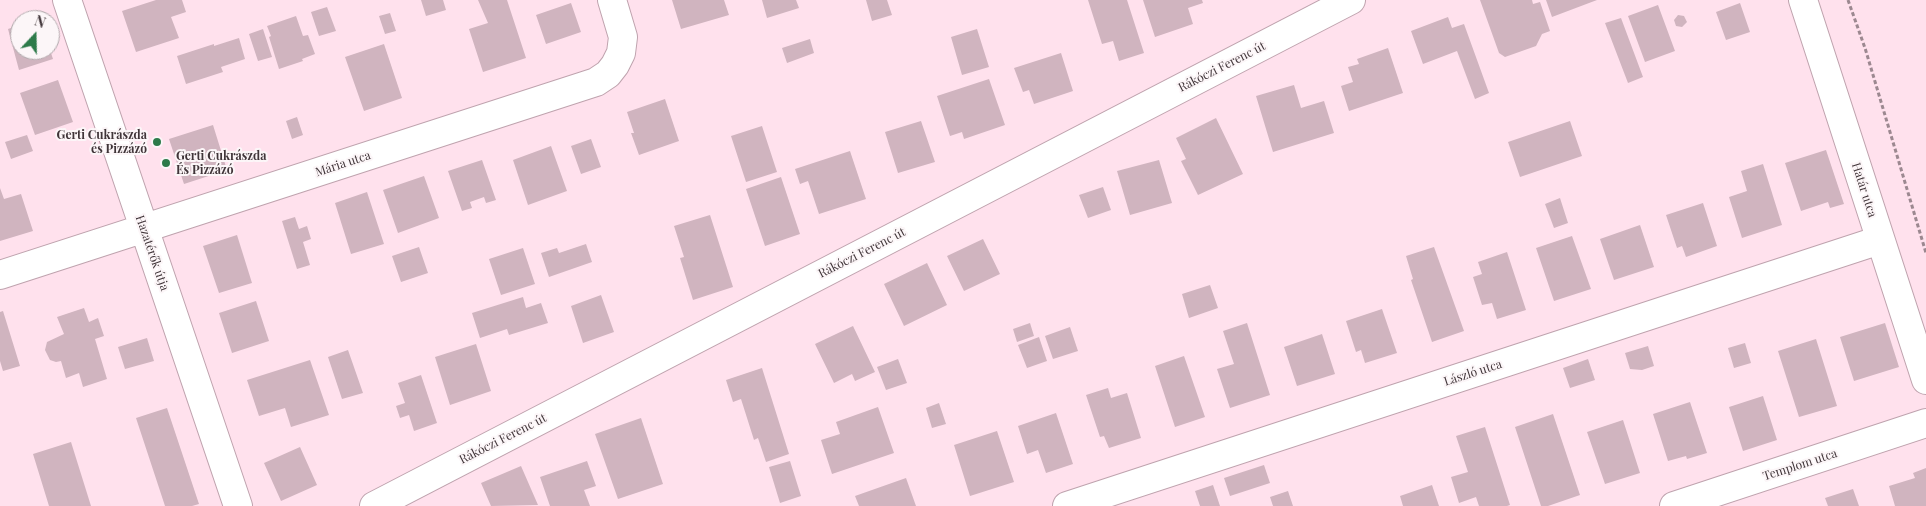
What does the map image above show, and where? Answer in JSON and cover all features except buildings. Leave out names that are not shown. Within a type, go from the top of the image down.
[{"type":"street","name":"Hazatérők útja","points":[[67,0],[238,506]]},
{"type":"street","name":"Mária utca","points":[[0,275],[596,82],[608,74],[621,53],[623,37],[612,0]]},
{"type":"street","name":"Rákóczi Ferenc út","points":[[374,506],[1351,0]]},
{"type":"street","name":"Határ utca","points":[[1803,0],[1926,380]]},
{"type":"street","name":"László utca","points":[[1067,506],[1880,240]]},
{"type":"street","name":"Templom utca","points":[[1674,506],[1926,423]]},
{"type":"path","points":[[1848,0],[1868,57],[1926,253]]},
{"type":"place","name":"Gerti Cukrászda és Pizzázó","points":[[157,142]]},
{"type":"place","name":"Gerti Cukrászda És Pizzázó","points":[[166,163]]}]
